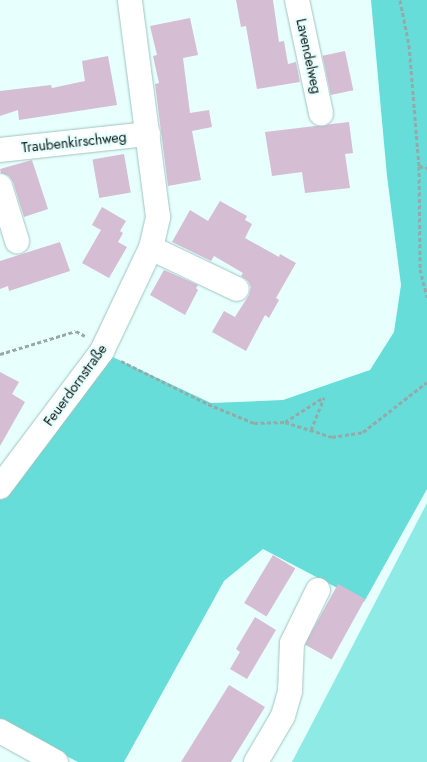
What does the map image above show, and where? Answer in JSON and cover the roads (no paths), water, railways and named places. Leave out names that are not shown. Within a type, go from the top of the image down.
[{"type":"street","name":"Feuerdornstraße","points":[[0,487],[102,351],[151,248],[158,217],[130,0]]},
{"type":"street","name":"Lavendelweg","points":[[297,0],[321,112]]},
{"type":"street","name":"Traubenkirschweg","points":[[0,150],[148,134]]},
{"type":"street","points":[[0,186],[17,241]]},
{"type":"street","points":[[151,248],[237,289]]},
{"type":"street","points":[[256,762],[283,716],[290,691],[292,643],[318,590]]},
{"type":"street","points":[[0,731],[56,762]]}]
